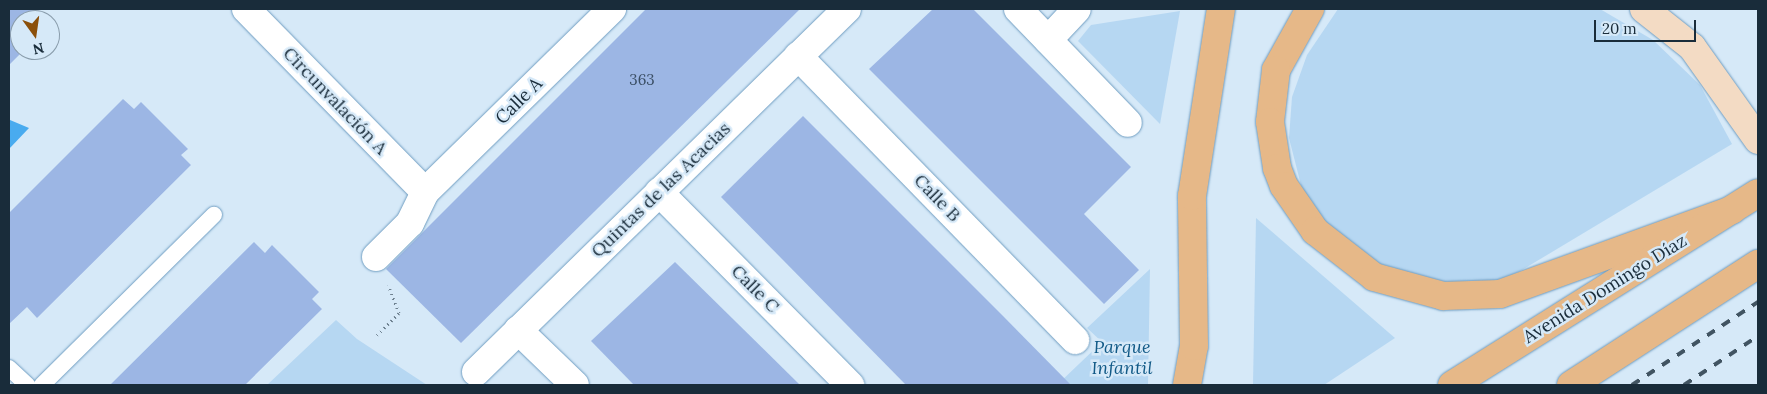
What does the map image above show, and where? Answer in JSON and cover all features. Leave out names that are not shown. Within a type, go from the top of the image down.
[{"type":"main road","points":[[1187,385],[1194,346],[1192,196],[1222,9]]},
{"type":"main road","points":[[1310,9],[1276,70],[1270,122],[1277,168],[1284,186],[1315,230],[1374,277],[1443,296],[1500,294],[1732,210]]},
{"type":"main road","name":"Avenida Domingo Díaz","points":[[1452,385],[1758,193]]},
{"type":"main road","points":[[1571,385],[1758,264]]},
{"type":"street","name":"Circunvalación A","points":[[246,9],[425,192]]},
{"type":"street","name":"Calle A","points":[[376,256],[410,222],[425,192],[612,9]]},
{"type":"street","name":"Quintas de las Acacias","points":[[476,372],[847,9]]},
{"type":"street","points":[[1018,9],[1128,123]]},
{"type":"street","points":[[1048,40],[1077,9]]},
{"type":"street","points":[[1644,9],[1692,47],[1740,111],[1758,140]]},
{"type":"street","name":"Calle B","points":[[798,56],[1075,340]]},
{"type":"street","name":"Calle C","points":[[659,192],[850,385]]},
{"type":"street","points":[[518,330],[575,385]]},
{"type":"lane","points":[[42,385],[214,215]]},
{"type":"lane","points":[[9,368],[27,385]]},
{"type":"path","points":[[376,256],[399,313],[378,335]]},
{"type":"green space","points":[[1338,9],[1600,9],[1653,40],[1700,85],[1732,144],[1492,288],[1396,278],[1337,238],[1303,193],[1289,138],[1292,97],[1307,55]]},
{"type":"green space","points":[[1180,11],[1160,124],[1078,41],[1091,25]]},
{"type":"green space","points":[[1256,218],[1395,338],[1324,385],[1253,385]]},
{"type":"green space","name":"Parque Infantil","points":[[1150,269],[1148,385],[1057,385],[1102,342],[1087,328]]},
{"type":"green space","points":[[336,320],[357,339],[427,385],[267,385]]},
{"type":"water","points":[[10,120],[29,128],[9,149],[9,122]]},
{"type":"building","points":[[9,9],[33,9],[10,10],[10,60],[14,60],[9,65]]},
{"type":"building","points":[[646,9],[800,9],[461,343],[386,269]]},
{"type":"building","points":[[933,9],[973,9],[1131,167],[1084,214],[1139,270],[1104,304],[869,69]]},
{"type":"building","points":[[123,99],[134,109],[141,102],[188,149],[181,155],[191,165],[37,318],[27,307],[9,324],[9,213]]},
{"type":"building","points":[[803,116],[1071,385],[906,385],[721,197]]},
{"type":"building","points":[[254,242],[265,253],[272,245],[319,292],[312,299],[322,309],[245,385],[110,385]]},
{"type":"building","points":[[675,262],[800,385],[634,385],[591,341]]},
{"type":"railway","points":[[1632,385],[1758,302]]},
{"type":"railway","points":[[1684,385],[1758,336]]}]
